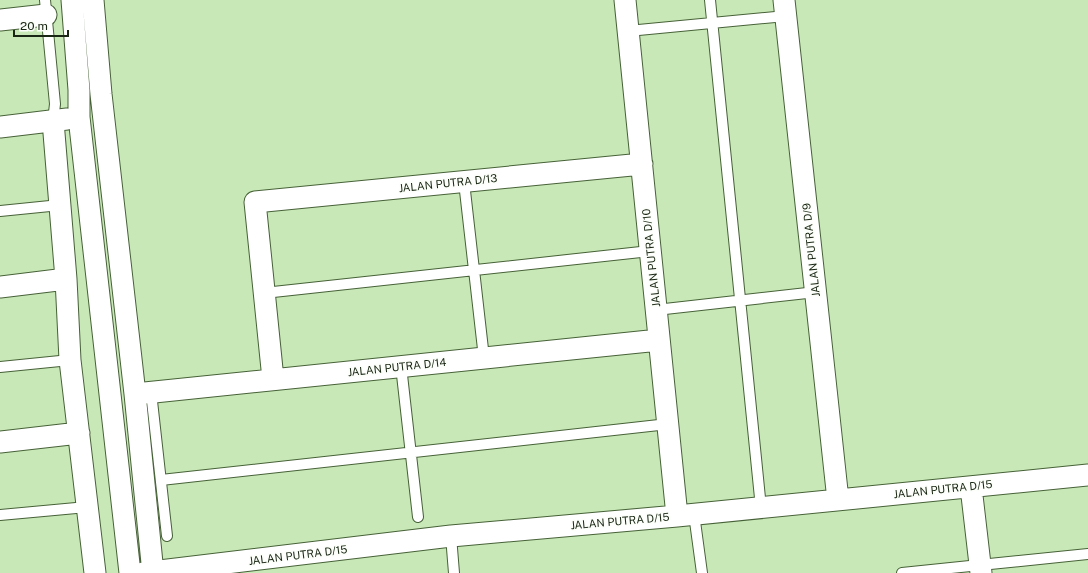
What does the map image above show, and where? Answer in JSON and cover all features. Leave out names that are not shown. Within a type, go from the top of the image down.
[{"type":"street","points":[[72,0],[79,90],[79,117],[130,573]]},
{"type":"street","points":[[93,0],[103,114],[143,393],[150,573]]},
{"type":"street","name":"JALAN PUTRA D/10","points":[[625,0],[668,424],[685,515]]},
{"type":"street","points":[[0,20],[46,7]]},
{"type":"street","name":"JALAN PUTRA D/9","points":[[785,8],[838,500]]},
{"type":"street","points":[[0,127],[103,114]]},
{"type":"street","points":[[52,121],[66,279],[70,360],[95,573]]},
{"type":"street","name":"JALAN PUTRA D/13","points":[[264,293],[255,202],[642,164]]},
{"type":"street","points":[[0,287],[66,279]]},
{"type":"street","points":[[264,293],[273,379]]},
{"type":"street","name":"JALAN PUTRA D/14","points":[[143,393],[659,340]]},
{"type":"street","points":[[0,442],[79,433]]},
{"type":"street","name":"JALAN PUTRA D/15","points":[[150,573],[185,571],[450,536],[761,508],[1088,475]]},
{"type":"street","points":[[971,487],[980,569]]},
{"type":"lane","points":[[710,0],[761,508]]},
{"type":"lane","points":[[46,7],[55,104],[52,121]]},
{"type":"lane","points":[[628,31],[712,22],[785,8]]},
{"type":"lane","points":[[464,182],[484,358]]},
{"type":"lane","points":[[0,211],[60,205]]},
{"type":"lane","points":[[264,293],[650,251]]},
{"type":"lane","points":[[656,310],[816,292]]},
{"type":"lane","points":[[0,367],[70,360]]},
{"type":"lane","points":[[400,366],[418,517]]},
{"type":"lane","points":[[143,393],[161,480],[167,536]]},
{"type":"lane","points":[[161,480],[668,424]]},
{"type":"lane","points":[[0,515],[87,506]]},
{"type":"lane","points":[[685,515],[702,573]]},
{"type":"lane","points":[[450,536],[454,573]]},
{"type":"lane","points":[[902,573],[980,569],[1088,554]]}]
